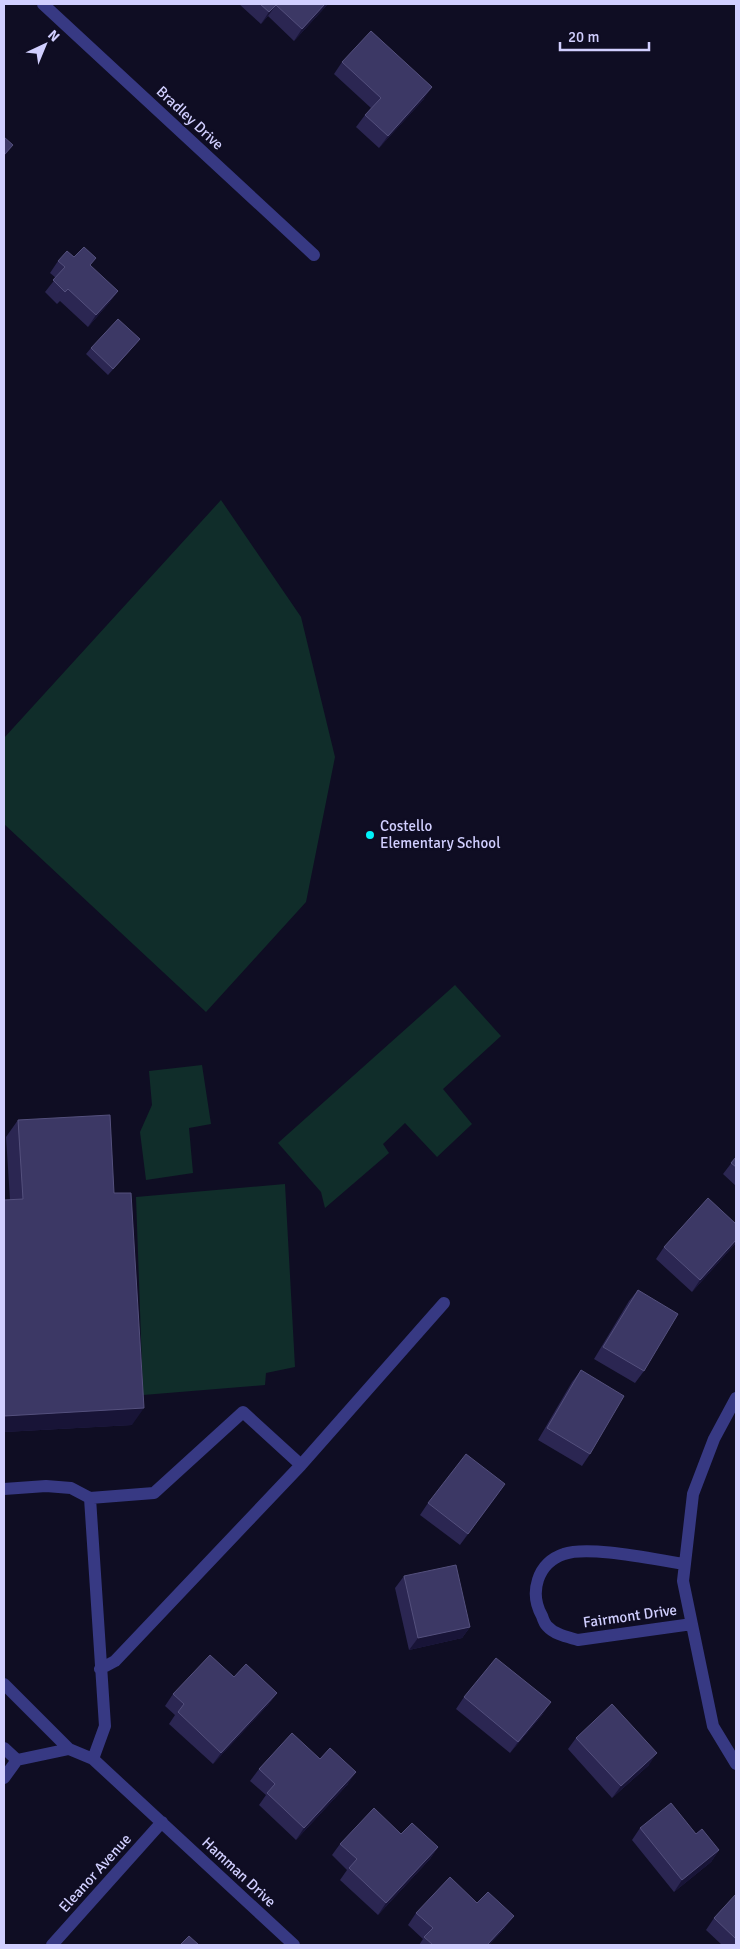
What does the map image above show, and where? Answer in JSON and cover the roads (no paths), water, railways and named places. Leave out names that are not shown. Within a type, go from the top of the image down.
[{"type":"street","name":"Bradley Drive","points":[[43,4],[314,255]]},
{"type":"street","points":[[100,1669],[115,1661],[301,1465],[444,1303]]},
{"type":"street","name":"Fairmont Drive","points":[[736,1398],[714,1439],[693,1494],[683,1581],[713,1726],[736,1764]]},
{"type":"street","points":[[4,1490],[46,1486],[71,1488],[90,1498],[154,1493],[243,1412],[301,1465]]},
{"type":"street","points":[[4,1684],[69,1750],[93,1759],[105,1726],[90,1498]]},
{"type":"street","name":"Fairmont Drive","points":[[685,1564],[587,1551],[563,1554],[547,1564],[536,1581],[536,1605],[547,1626],[562,1636],[578,1640],[692,1624]]},
{"type":"street","points":[[4,1748],[17,1760]]},
{"type":"street","points":[[4,1778],[17,1760],[69,1750]]},
{"type":"street","name":"Hamman Drive","points":[[93,1759],[294,1945]]},
{"type":"street","name":"Eleanor Avenue","points":[[52,1945],[162,1822]]},
{"type":"place","name":"Costello Elementary School","points":[[370,835]]}]
